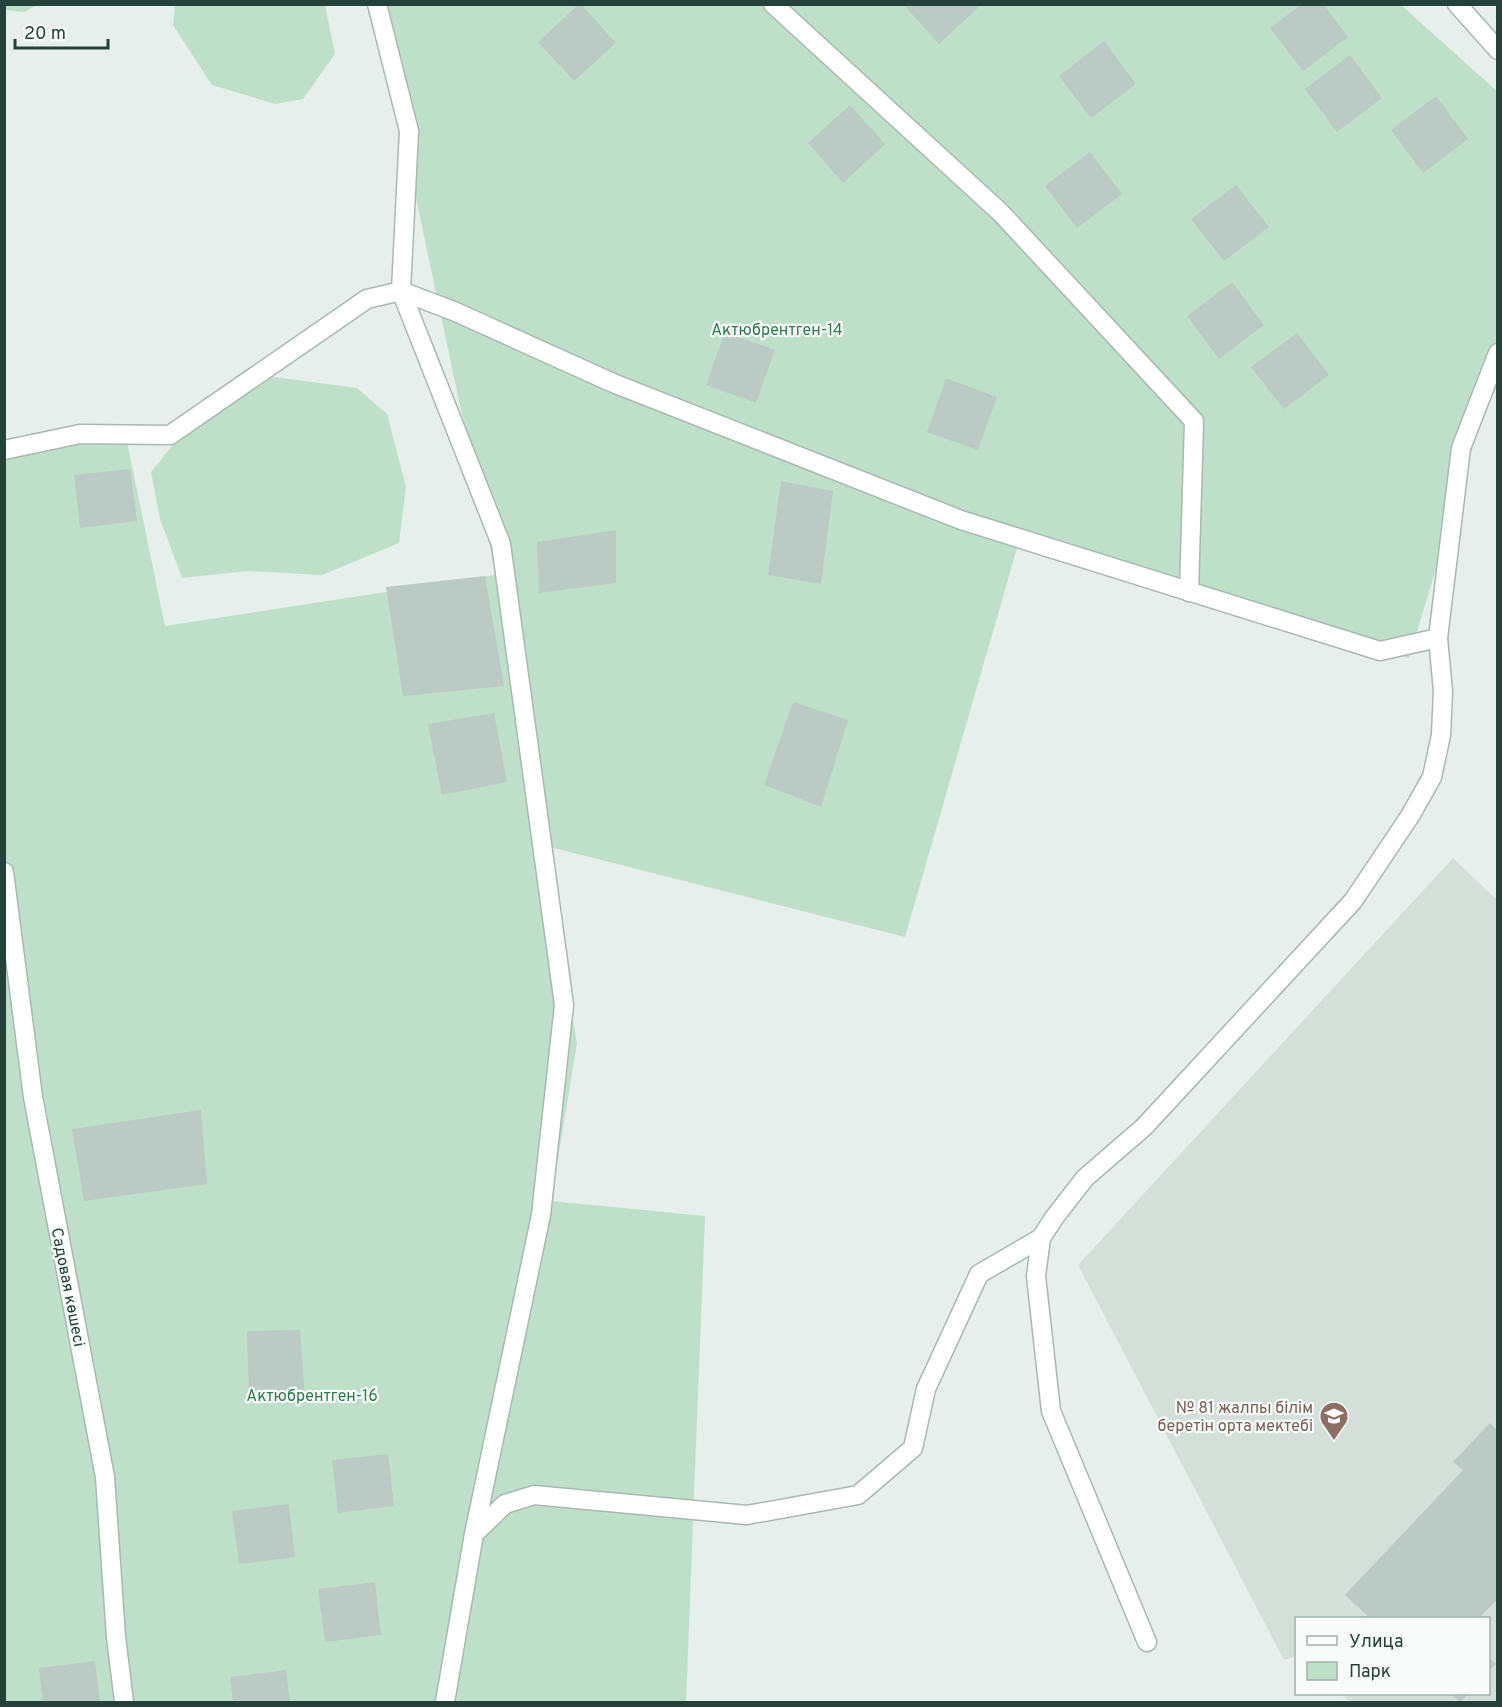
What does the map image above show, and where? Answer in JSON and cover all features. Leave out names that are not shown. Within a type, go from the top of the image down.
[{"type":"lane","points":[[377,4],[409,131],[401,291],[501,544],[564,1005],[541,1215],[474,1534],[446,1702]]},
{"type":"lane","points":[[772,4],[1001,213],[1194,421],[1189,592]]},
{"type":"lane","points":[[1457,4],[1497,50]]},
{"type":"lane","points":[[4,450],[80,434],[170,435],[367,299],[401,291],[456,312],[613,383],[961,520],[1380,651],[1438,638]]},
{"type":"lane","points":[[1147,1642],[1051,1411],[1036,1276],[1041,1238],[1085,1178],[1144,1127],[1353,901],[1410,816],[1432,777],[1441,735],[1443,691],[1438,638],[1461,448],[1497,353]]},
{"type":"lane","name":"Садовая көшесі","points":[[4,872],[33,1097],[105,1477],[116,1637],[124,1702]]},
{"type":"lane","points":[[474,1534],[505,1504],[534,1494],[747,1515],[858,1495],[913,1448],[926,1389],[979,1274],[1041,1238]]},
{"type":"shaded area","name":"№ 81 жалпы білім беретін орта мектебі","points":[[1453,858],[1497,900],[1497,1702],[1351,1702],[1341,1695],[1490,1695],[1490,1617],[1295,1617],[1295,1656],[1284,1660],[1078,1265]]},
{"type":"green space","points":[[4,5],[37,5],[25,12],[5,10]]},
{"type":"green space","points":[[175,5],[325,5],[335,54],[303,99],[275,104],[212,85],[173,25]]},
{"type":"green space","points":[[375,5],[1401,5],[1498,92],[1497,380],[1492,384],[1409,658],[1017,548],[905,937],[542,845],[577,1043],[551,1201],[705,1216],[686,1702],[5,1702],[5,443],[126,437],[165,626],[496,575]]},
{"type":"green space","points":[[267,376],[357,388],[387,414],[406,487],[399,543],[322,575],[247,571],[182,578],[160,519],[151,472],[191,422]]},
{"type":"building","points":[[579,4],[616,43],[574,81],[538,42]]},
{"type":"building","points":[[903,4],[982,4],[939,44]]},
{"type":"building","points":[[1302,4],[1323,4],[1348,37],[1303,71],[1270,28]]},
{"type":"building","points":[[1104,41],[1136,84],[1091,118],[1059,76]]},
{"type":"building","points":[[1350,55],[1382,98],[1337,132],[1305,89]]},
{"type":"building","points":[[1436,96],[1468,139],[1423,173],[1391,130]]},
{"type":"building","points":[[850,105],[885,144],[843,183],[808,143]]},
{"type":"building","points":[[1090,152],[1122,194],[1077,228],[1045,186]]},
{"type":"building","points":[[1236,185],[1269,227],[1224,261],[1191,219]]},
{"type":"building","points":[[1232,282],[1264,325],[1219,359],[1187,316]]},
{"type":"building","points":[[725,332],[775,350],[756,403],[706,385]]},
{"type":"building","points":[[1297,333],[1329,375],[1284,409],[1251,367]]},
{"type":"building","points":[[946,378],[997,397],[978,450],[927,432]]},
{"type":"building","points":[[130,469],[137,521],[80,528],[74,475]]},
{"type":"building","points":[[781,481],[833,491],[821,584],[768,575]]},
{"type":"building","points":[[616,530],[616,583],[539,593],[537,542]]},
{"type":"building","points":[[485,576],[504,686],[403,696],[386,587]]},
{"type":"building","points":[[793,702],[848,720],[821,807],[764,785]]},
{"type":"building","points":[[494,713],[507,782],[442,795],[428,724]]},
{"type":"building","points":[[201,1110],[207,1184],[84,1201],[72,1129]]},
{"type":"building","points":[[300,1330],[305,1399],[249,1399],[247,1331]]},
{"type":"building","points":[[1490,1423],[1498,1431],[1498,1599],[1480,1617],[1369,1617],[1345,1595],[1463,1470],[1453,1462]]},
{"type":"building","points":[[388,1454],[394,1506],[338,1513],[332,1460]]},
{"type":"building","points":[[289,1504],[295,1557],[239,1564],[232,1511]]},
{"type":"building","points":[[375,1582],[381,1635],[325,1642],[318,1589]]},
{"type":"building","points":[[1490,1659],[1496,1664],[1490,1670]]},
{"type":"building","points":[[95,1661],[100,1702],[43,1702],[39,1668]]},
{"type":"building","points":[[286,1670],[290,1702],[233,1702],[230,1677]]},
{"type":"building","points":[[1451,1695],[1467,1695],[1460,1702]]},
{"type":"place","name":"№ 81 жалпы білім беретін орта мектебі","points":[[1334,1442]]},
{"type":"park label","name":"Актюбрентген-14","points":[[777,329]]},
{"type":"park label","name":"Актюбрентген-16","points":[[312,1395]]}]
